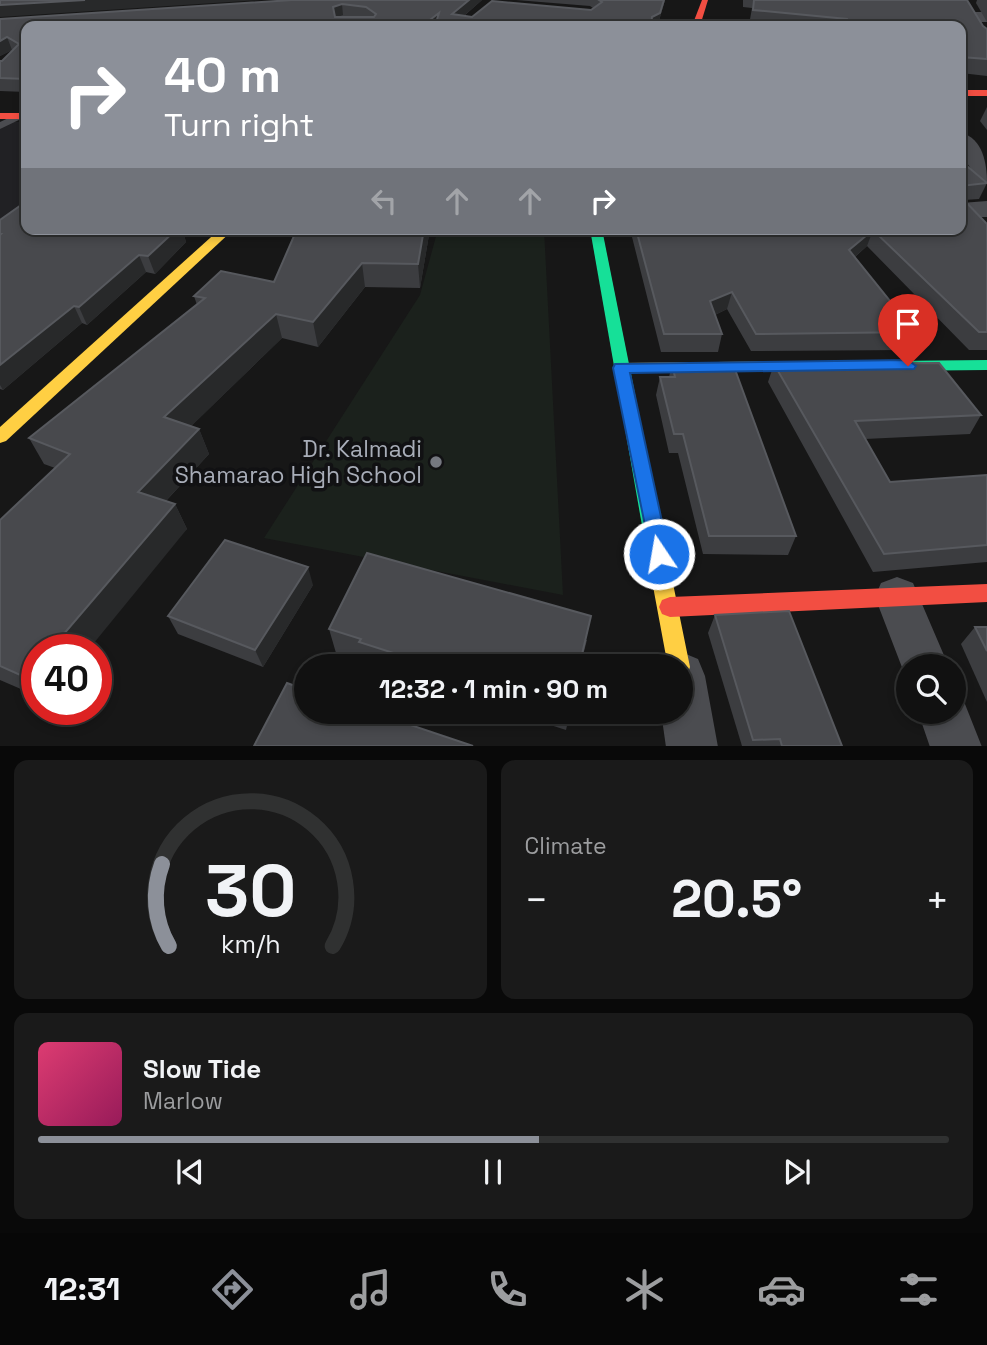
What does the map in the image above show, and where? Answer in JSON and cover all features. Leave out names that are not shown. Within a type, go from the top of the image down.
[{"type":"street","points":[[698,21],[705,0]]},
{"type":"street","points":[[964,0],[980,21]]},
{"type":"street","points":[[966,93],[987,93]]},
{"type":"street","points":[[966,102],[987,101]]},
{"type":"street","points":[[0,107],[21,112]]},
{"type":"street","points":[[0,116],[21,113]]},
{"type":"street","points":[[966,146],[987,176]]},
{"type":"street","points":[[966,210],[987,209]]},
{"type":"street","points":[[0,438],[221,235]]},
{"type":"street","points":[[597,235],[677,654]]},
{"type":"street","points":[[865,366],[987,365]]},
{"type":"street","points":[[621,368],[838,366]]},
{"type":"street","points":[[670,607],[987,593]]},
{"type":"street","points":[[897,597],[920,654]]},
{"type":"street","points":[[688,724],[692,746]]},
{"type":"street","points":[[948,724],[957,746]]},
{"type":"lane","points":[[0,126],[21,115]]},
{"type":"shaded area","points":[[0,122],[21,122],[21,222],[0,235]]},
{"type":"shaded area","name":"Dr. Kalmadi Shamarao High School","points":[[436,235],[544,235],[563,595],[264,538],[420,295]]},
{"type":"building","points":[[0,0],[85,0],[0,5]]},
{"type":"building","points":[[292,0],[469,0],[452,14],[472,17],[492,1],[591,10],[602,2],[599,0],[664,0],[660,13],[652,17],[652,21],[437,21],[439,13],[429,21],[21,21],[21,79],[0,78],[0,61],[19,44],[7,37],[0,41],[0,19]],"holes":[[[342,4],[366,7],[376,14],[374,17],[335,17],[333,7]]]},
{"type":"building","points":[[754,0],[967,0],[987,29],[987,59],[966,57],[966,21],[848,21],[753,10]]},
{"type":"building","points":[[966,165],[987,183],[966,185]]},
{"type":"building","points":[[966,202],[987,224],[987,332],[979,332],[878,235],[966,235]]},
{"type":"building","points":[[21,205],[21,235],[171,235],[148,256],[139,255],[79,307],[74,306],[0,365],[0,220]]},
{"type":"building","points":[[294,235],[423,235],[418,264],[362,263],[313,322],[276,314],[164,417],[199,429],[138,492],[175,504],[64,634],[21,634],[21,675],[0,666],[0,520],[70,454],[29,438],[205,298],[194,296],[221,271],[274,282]]},
{"type":"building","points":[[638,235],[867,235],[849,250],[915,332],[756,334],[732,292],[710,301],[722,334],[664,334]]},
{"type":"building","points":[[939,363],[981,415],[855,421],[890,482],[987,475],[987,545],[884,554],[774,364]]},
{"type":"building","points":[[672,364],[733,364],[796,536],[709,536],[683,434],[674,434],[660,377],[675,377]]},
{"type":"building","points":[[225,540],[308,567],[255,650],[168,616]]},
{"type":"building","points":[[367,553],[591,616],[582,654],[396,654],[329,629]]},
{"type":"building","points":[[789,611],[842,746],[782,746],[780,739],[753,740],[715,615]]},
{"type":"building","points":[[975,627],[987,627],[987,651]]},
{"type":"building","points":[[287,683],[294,686],[294,724],[408,724],[473,746],[254,746]]},
{"type":"traffic: fast","points":[[597,235],[657,554]]},
{"type":"traffic: fast","points":[[888,366],[987,365]]},
{"type":"traffic: slow","points":[[0,437],[221,235]]},
{"type":"traffic: slow","points":[[621,368],[824,366]]},
{"type":"traffic: slow","points":[[657,554],[676,654]]},
{"type":"traffic: jam","points":[[698,21],[705,0]]},
{"type":"traffic: jam","points":[[966,93],[987,93]]},
{"type":"traffic: jam","points":[[0,116],[21,116]]},
{"type":"traffic: jam","points":[[670,607],[987,593]]},
{"type":"place","name":"Dr. Kalmadi Shamarao High School","points":[[436,462]]},
{"type":"route","points":[[659,554],[621,368],[908,366]]}]
